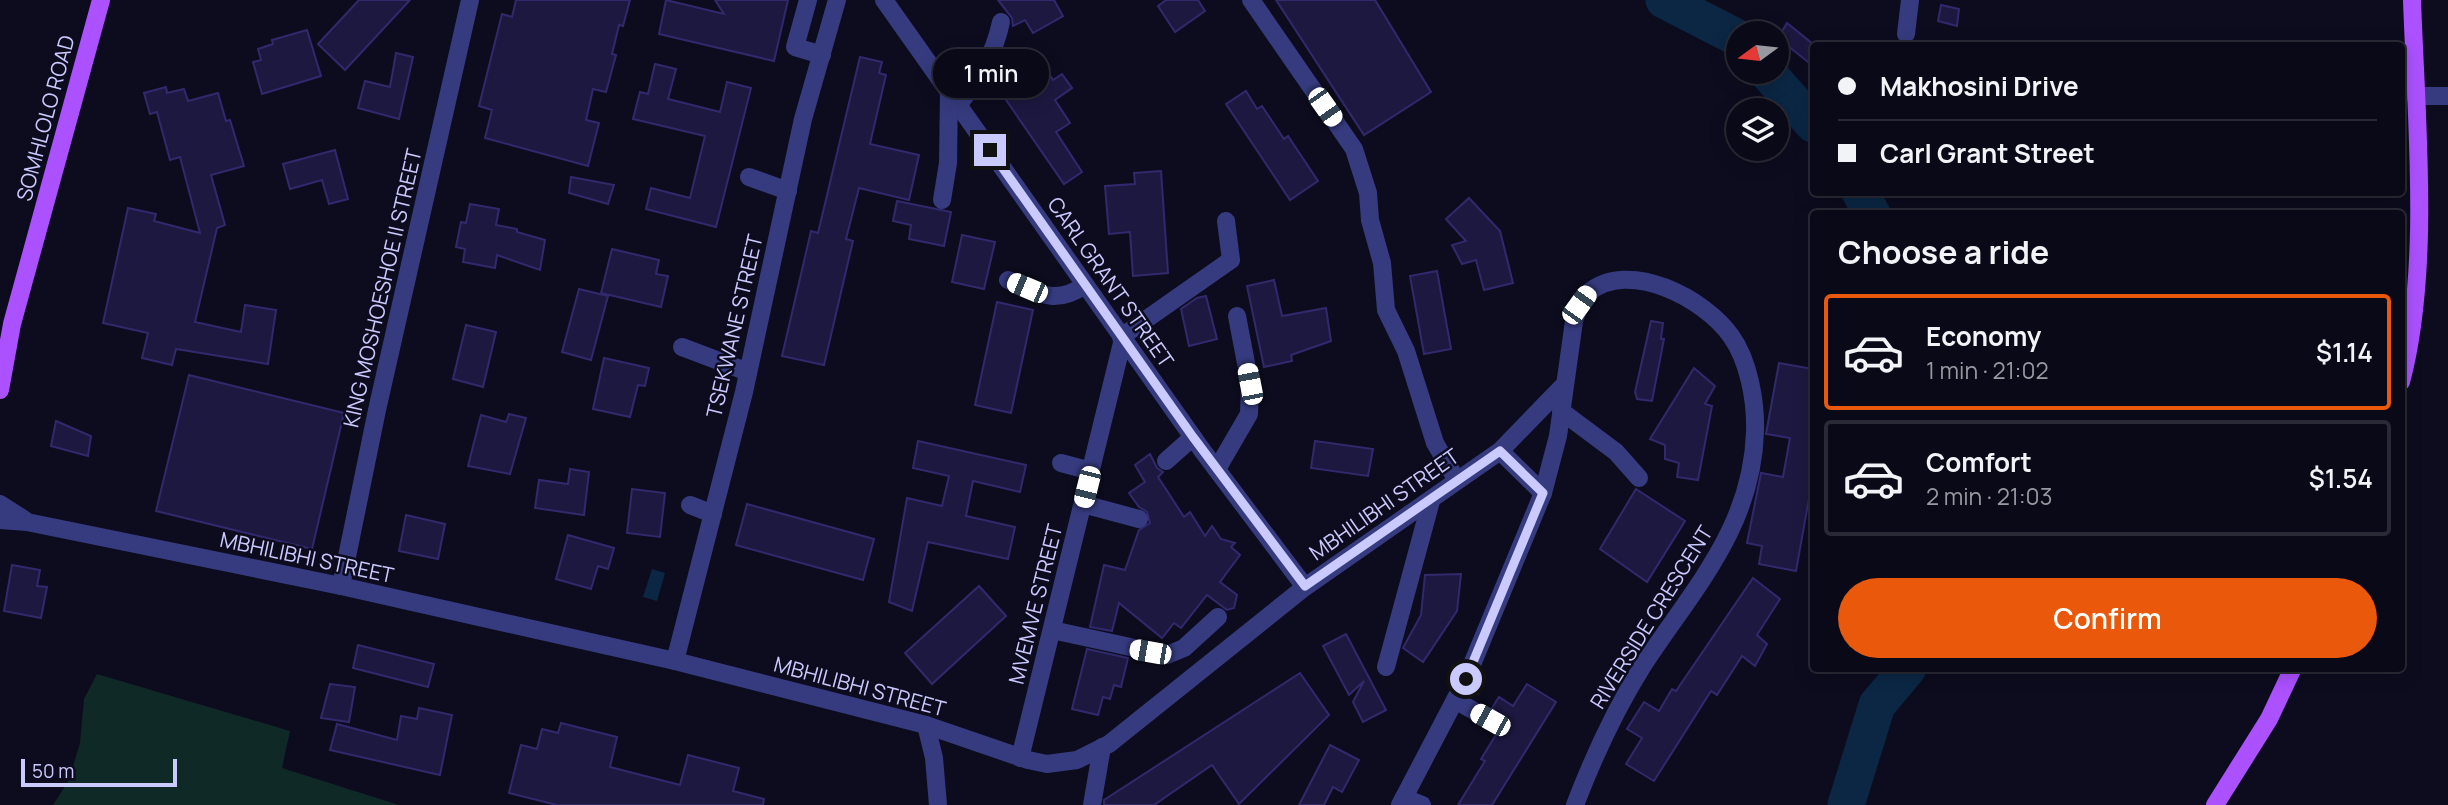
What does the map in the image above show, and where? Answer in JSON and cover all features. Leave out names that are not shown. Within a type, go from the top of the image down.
[{"type":"main road","name":"SOMHLOLO ROAD","points":[[0,390],[12,324],[101,0]]},
{"type":"main road","points":[[2405,367],[2410,348],[2418,222],[2412,0]]},
{"type":"main road","points":[[2215,805],[2269,719],[2291,672]]},
{"type":"street","name":"KING MOSHOESHOE II STREET","points":[[341,586],[377,410],[470,0]]},
{"type":"street","points":[[808,0],[795,47],[822,55]]},
{"type":"street","name":"TSEKWANE STREET","points":[[675,661],[748,372],[788,191],[837,0]]},
{"type":"street","name":"CARL GRANT STREET","points":[[884,0],[1193,437],[1305,586]]},
{"type":"street","points":[[1251,0],[1354,149],[1368,193],[1370,220],[1382,263],[1386,310],[1406,351],[1435,443],[1456,479]]},
{"type":"street","points":[[1906,34],[1910,0]]},
{"type":"street","points":[[942,200],[953,98],[979,79],[997,44],[1001,22]]},
{"type":"street","points":[[2415,96],[2448,96]]},
{"type":"street","points":[[749,177],[788,191]]},
{"type":"street","points":[[1122,338],[1231,260],[1226,220]]},
{"type":"street","name":"RIVERSIDE CRESCENT","points":[[1402,802],[1455,700],[1543,493],[1558,436],[1574,321],[1588,293],[1620,279],[1647,280],[1710,312],[1732,338],[1752,388],[1755,432],[1748,491],[1728,539],[1641,670],[1589,767],[1575,805]]},
{"type":"street","points":[[1008,280],[1046,296],[1069,296],[1085,285]]},
{"type":"street","points":[[1217,469],[1249,414],[1250,384],[1237,316]]},
{"type":"street","name":"MVEMVE STREET","points":[[1020,758],[1122,338]]},
{"type":"street","points":[[682,347],[748,372]]},
{"type":"street","name":"MBHILIBHI STREET","points":[[0,520],[27,522],[341,586],[675,661],[926,725],[1020,758],[1047,764],[1077,760],[1102,747],[1305,586],[1500,451],[1564,385]]},
{"type":"street","points":[[1561,411],[1616,452],[1639,478]]},
{"type":"street","points":[[1166,461],[1193,437]]},
{"type":"street","points":[[1500,451],[1543,493]]},
{"type":"street","points":[[1061,463],[1091,471]]},
{"type":"street","points":[[1386,667],[1431,501]]},
{"type":"street","name":"MBHILIBHI STREET","points":[[0,504],[27,522]]},
{"type":"street","points":[[1083,504],[1139,519]]},
{"type":"street","points":[[690,506],[713,513]]},
{"type":"street","points":[[1052,630],[1167,655],[1184,648],[1218,617]]},
{"type":"street","points":[[1455,700],[1490,720]]},
{"type":"street","points":[[926,725],[934,758],[938,805]]},
{"type":"street","points":[[1092,805],[1102,747]]},
{"type":"street","points":[[1402,802],[1422,805]]},
{"type":"green space","points":[[97,674],[290,731],[282,768],[399,805],[53,805],[69,780],[80,743],[84,699]]},
{"type":"water","points":[[652,569],[665,573],[657,601],[643,597]]},
{"type":"building","points":[[359,0],[410,0],[345,70],[318,44]]},
{"type":"building","points":[[516,0],[630,0],[623,26],[619,25],[612,54],[616,55],[606,92],[593,89],[586,120],[599,123],[588,166],[485,138],[492,110],[479,106],[502,14],[512,17]]},
{"type":"building","points":[[666,0],[724,14],[715,0],[788,0],[774,61],[659,34]]},
{"type":"building","points":[[998,0],[1054,0],[1063,16],[1033,33],[1025,20],[1013,26],[1012,18]]},
{"type":"building","points":[[1166,0],[1198,0],[1205,11],[1175,32],[1158,6]]},
{"type":"building","points":[[1276,0],[1375,0],[1431,92],[1364,135]]},
{"type":"building","points":[[1941,5],[1959,9],[1957,26],[1938,21]]},
{"type":"building","points":[[1789,25],[1811,42],[1810,64],[1789,47]]},
{"type":"building","points":[[307,30],[321,76],[262,94],[253,62],[261,60],[258,49],[273,44],[272,40]]},
{"type":"building","points":[[396,53],[413,57],[399,119],[358,108],[365,81],[390,87]]},
{"type":"building","points":[[1037,56],[1053,80],[1062,74],[1072,88],[1055,100],[1070,123],[1056,132],[1082,172],[1064,184],[995,84]]},
{"type":"building","points":[[860,57],[882,62],[879,73],[886,75],[870,144],[919,155],[909,200],[859,188],[846,239],[853,241],[824,365],[782,356],[811,231],[818,233]]},
{"type":"building","points":[[655,64],[676,69],[668,99],[720,112],[727,82],[751,88],[716,227],[646,209],[651,188],[690,198],[705,136],[633,119],[640,92],[648,94]]},
{"type":"building","points":[[166,87],[167,93],[184,89],[188,101],[218,93],[226,121],[230,120],[244,166],[211,175],[225,225],[217,228],[195,322],[241,332],[245,305],[276,310],[268,364],[176,349],[172,365],[142,358],[148,333],[103,323],[128,208],[156,214],[154,221],[200,233],[180,157],[170,160],[157,112],[150,114],[144,93]]},
{"type":"building","points":[[1246,91],[1257,109],[1262,106],[1284,139],[1288,136],[1318,181],[1290,200],[1226,104]]},
{"type":"building","points":[[335,150],[348,199],[329,204],[322,180],[290,189],[283,164]]},
{"type":"building","points":[[1161,171],[1168,273],[1133,276],[1130,232],[1109,234],[1105,186],[1135,184],[1134,173]]},
{"type":"building","points":[[571,177],[614,185],[608,204],[569,193]]},
{"type":"building","points":[[1469,198],[1500,231],[1513,283],[1484,290],[1476,260],[1462,264],[1452,245],[1466,241],[1446,219]]},
{"type":"building","points":[[897,201],[951,212],[944,246],[909,239],[911,225],[893,221]]},
{"type":"building","points":[[470,204],[499,209],[496,225],[517,229],[517,232],[545,240],[540,270],[497,255],[495,268],[463,262],[465,249],[456,247],[461,222],[466,223]]},
{"type":"building","points":[[962,235],[995,242],[984,289],[952,282]]},
{"type":"building","points":[[612,249],[659,260],[656,274],[668,276],[661,307],[601,293]]},
{"type":"building","points":[[1437,271],[1451,349],[1424,354],[1410,276]]},
{"type":"building","points":[[1274,280],[1282,316],[1326,308],[1331,341],[1291,355],[1292,361],[1264,367],[1247,286]]},
{"type":"building","points":[[579,289],[608,296],[591,360],[562,352]]},
{"type":"building","points":[[1206,296],[1217,339],[1189,346],[1181,309],[1197,298]]},
{"type":"building","points":[[997,302],[1033,310],[1011,413],[975,405]]},
{"type":"building","points":[[1651,321],[1663,323],[1661,339],[1664,339],[1652,401],[1637,399],[1635,392]]},
{"type":"building","points":[[466,325],[496,332],[483,387],[453,379]]},
{"type":"building","points":[[604,358],[649,368],[645,386],[638,385],[630,417],[593,409]]},
{"type":"building","points":[[1779,363],[1810,368],[1810,493],[1796,571],[1759,564],[1762,546],[1747,543],[1761,473],[1783,477],[1790,438],[1766,434]]},
{"type":"building","points":[[1694,368],[1715,386],[1705,404],[1712,406],[1698,480],[1677,477],[1679,463],[1665,459],[1665,445],[1650,439]]},
{"type":"building","points":[[189,375],[344,413],[312,549],[156,511]]},
{"type":"building","points":[[509,414],[526,418],[510,474],[468,466],[481,415],[506,422]]},
{"type":"building","points":[[56,421],[91,436],[88,456],[51,446]]},
{"type":"building","points":[[918,441],[1026,465],[1020,492],[973,481],[966,516],[1015,527],[1008,559],[928,542],[912,611],[889,602],[907,498],[942,506],[949,476],[913,468]]},
{"type":"building","points":[[1315,441],[1373,449],[1368,476],[1311,468]]},
{"type":"building","points":[[1150,454],[1157,468],[1163,472],[1158,477],[1184,517],[1190,512],[1205,536],[1212,526],[1221,539],[1235,543],[1231,547],[1240,555],[1220,582],[1237,595],[1234,608],[1227,610],[1207,595],[1181,628],[1174,623],[1162,638],[1119,603],[1112,631],[1090,627],[1104,565],[1125,570],[1139,530],[1150,523],[1147,512],[1139,507],[1129,493],[1145,482],[1135,465]]},
{"type":"building","points":[[570,469],[589,472],[584,515],[535,508],[539,480],[568,484]]},
{"type":"building","points":[[632,489],[665,493],[660,537],[627,533]]},
{"type":"building","points":[[1636,489],[1685,521],[1647,582],[1600,549]]},
{"type":"building","points":[[747,504],[874,539],[863,580],[736,545]]},
{"type":"building","points":[[406,515],[445,524],[438,559],[399,551]]},
{"type":"building","points":[[568,535],[614,548],[608,569],[598,566],[591,589],[556,579]]},
{"type":"building","points":[[12,565],[40,570],[37,586],[47,587],[41,618],[4,611]]},
{"type":"building","points":[[1461,574],[1457,611],[1423,662],[1403,648],[1421,615],[1425,575]]},
{"type":"building","points":[[1753,578],[1780,599],[1757,635],[1767,644],[1755,666],[1742,656],[1717,695],[1711,691],[1654,781],[1626,764],[1642,738],[1627,729],[1644,702],[1659,711],[1672,689],[1676,691]]},
{"type":"building","points":[[979,586],[1006,616],[932,684],[905,653]]},
{"type":"building","points":[[1346,634],[1386,710],[1363,722],[1353,702],[1364,681],[1349,695],[1323,646]]},
{"type":"building","points":[[358,645],[434,664],[428,687],[353,668]]},
{"type":"building","points":[[1087,649],[1128,658],[1121,687],[1114,685],[1110,699],[1103,697],[1098,715],[1072,709]]},
{"type":"building","points":[[1300,673],[1329,715],[1239,804],[1212,765],[1154,805],[1104,805],[1104,800]]},
{"type":"building","points":[[330,684],[355,687],[349,722],[321,718]]},
{"type":"building","points":[[1527,684],[1556,702],[1492,805],[1458,805],[1485,761],[1481,759],[1497,733],[1493,731],[1500,725],[1500,715],[1492,708],[1499,697],[1513,706]]},
{"type":"building","points":[[419,708],[452,715],[440,775],[330,750],[337,724],[397,740],[401,716],[417,719]]},
{"type":"building","points":[[561,723],[617,737],[610,767],[680,785],[688,755],[739,768],[733,791],[764,799],[763,805],[557,805],[509,793],[521,745],[537,749],[542,729],[558,733]]},
{"type":"building","points":[[1330,745],[1359,760],[1342,792],[1333,787],[1324,805],[1299,805]]},
{"type":"waterway","points":[[1664,0],[1726,32]]},
{"type":"waterway","points":[[1778,84],[1810,121]]},
{"type":"waterway","points":[[1862,196],[1870,210]]},
{"type":"waterway","points":[[1846,805],[1877,705],[1905,672]]},
{"type":"route","points":[[990,150],[1193,437],[1305,586],[1500,451],[1543,493],[1466,679]]}]
